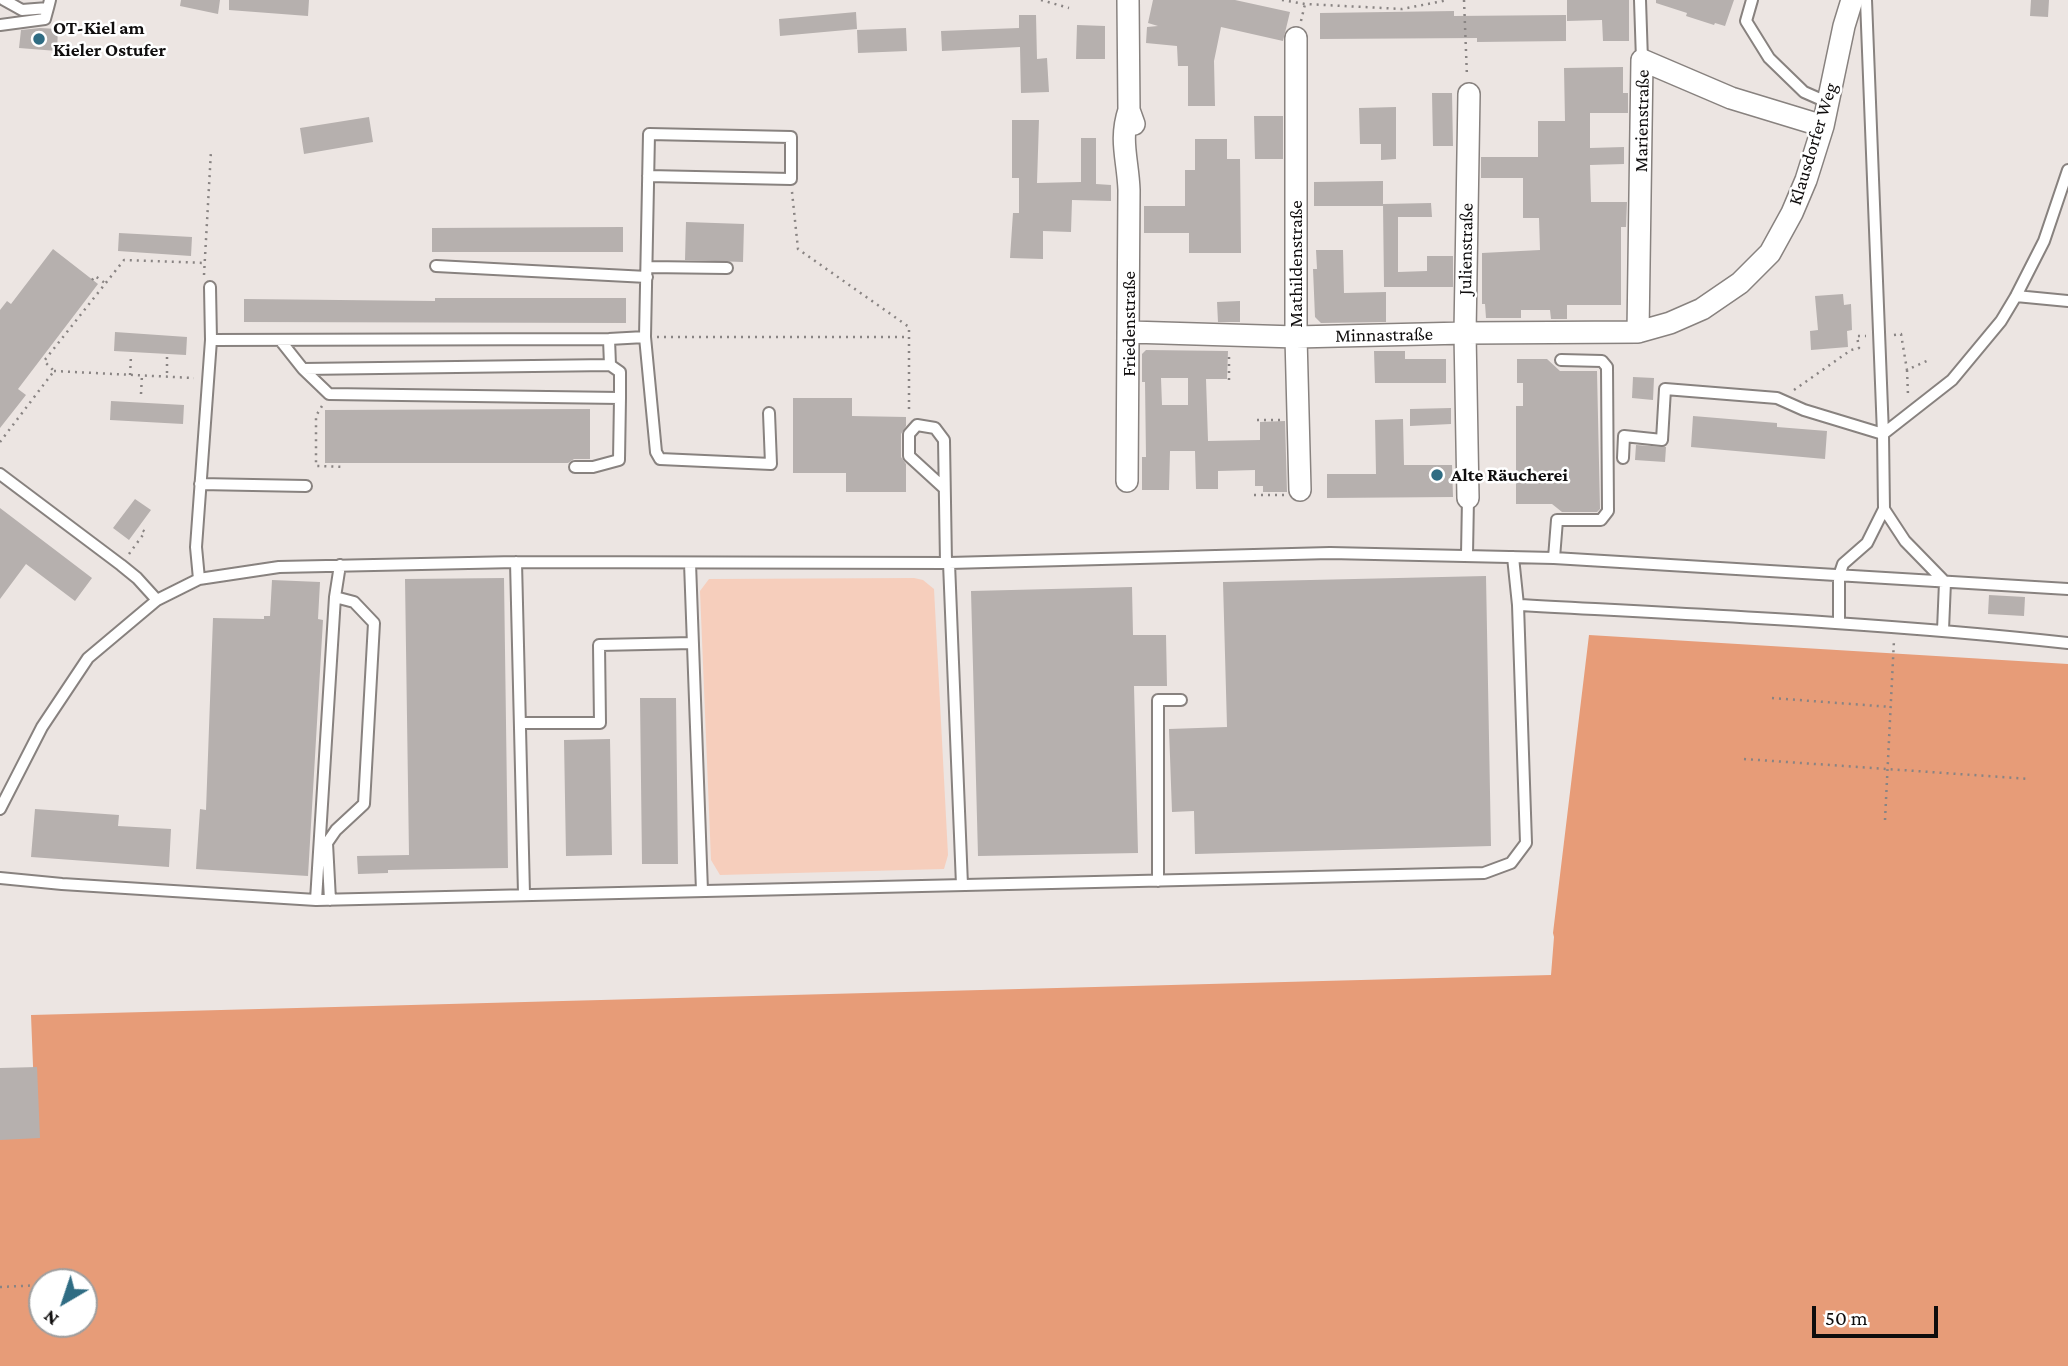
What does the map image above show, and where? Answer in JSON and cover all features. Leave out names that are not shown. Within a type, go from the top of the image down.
[{"type":"street","name":"Friedenstraße","points":[[1127,481],[1129,166],[1124,152],[1123,129],[1129,110],[1128,0]]},
{"type":"street","name":"Klausdorfer Weg","points":[[1638,332],[1670,323],[1702,309],[1740,283],[1770,253],[1806,180],[1829,103],[1844,26],[1852,0]]},
{"type":"street","name":"Mathildenstraße","points":[[1296,38],[1296,337],[1300,490]]},
{"type":"street","name":"Marienstraße","points":[[1638,332],[1643,60],[1731,98],[1823,126]]},
{"type":"street","name":"Julienstraße","points":[[1468,498],[1465,333],[1469,94]]},
{"type":"street","name":"Minnastraße","points":[[1130,332],[1296,337],[1638,332]]},
{"type":"lane","points":[[0,25],[45,19],[49,4],[22,10],[4,0]]},
{"type":"lane","points":[[1640,0],[1643,60]]},
{"type":"lane","points":[[1752,0],[1746,21],[1769,58],[1804,92],[1829,103]]},
{"type":"lane","points":[[1839,622],[1839,576],[1843,564],[1867,544],[1884,509],[1866,0]]},
{"type":"lane","points":[[648,176],[791,179],[792,137],[649,134],[648,176],[647,272],[645,337],[656,452],[660,458],[771,464],[769,413]]},
{"type":"lane","points":[[1883,434],[1952,380],[2001,321],[2044,241],[2068,170]]},
{"type":"lane","points":[[436,267],[647,272],[727,268]]},
{"type":"lane","points":[[199,579],[196,547],[209,379],[210,287]]},
{"type":"lane","points":[[2016,296],[2068,301]]},
{"type":"lane","points":[[211,340],[610,340],[645,337]]},
{"type":"lane","points":[[280,340],[303,369],[329,394],[620,398]]},
{"type":"lane","points":[[610,340],[610,365]]},
{"type":"lane","points":[[1554,558],[1557,520],[1601,520],[1608,511],[1607,367],[1602,361],[1561,360]]},
{"type":"lane","points":[[303,369],[610,365],[621,372],[619,460],[593,467],[575,467]]},
{"type":"lane","points":[[1623,458],[1624,436],[1662,440],[1665,389],[1777,398],[1804,410],[1883,434]]},
{"type":"lane","points":[[944,488],[909,456],[909,435],[917,425],[935,428],[944,440],[962,885]]},
{"type":"lane","points":[[0,474],[121,565],[157,600]]},
{"type":"lane","points":[[200,484],[306,486]]},
{"type":"lane","points":[[1467,555],[1468,498]]},
{"type":"lane","points":[[1884,509],[1905,541],[1945,582],[1943,630]]},
{"type":"lane","points":[[0,809],[42,727],[88,657],[157,600],[199,579],[279,567],[516,562],[947,564],[1330,553],[1554,558],[2068,589]]},
{"type":"lane","points":[[0,878],[330,900],[1484,873],[1511,863],[1526,843],[1518,605],[1513,557]]},
{"type":"lane","points":[[516,562],[524,894]]},
{"type":"lane","points":[[691,563],[702,891]]},
{"type":"lane","points":[[316,900],[335,597],[340,565]]},
{"type":"lane","points":[[330,900],[327,843],[336,830],[364,804],[374,623],[354,602],[335,597]]},
{"type":"lane","points":[[1518,605],[1839,622],[2068,643]]},
{"type":"lane","points":[[521,723],[600,723],[599,645],[693,643]]},
{"type":"lane","points":[[1158,881],[1158,700],[1181,700]]},
{"type":"path","points":[[1041,0],[1069,8]]},
{"type":"path","points":[[1282,0],[1305,4],[1402,9],[1448,0]]},
{"type":"path","points":[[1464,0],[1469,94]]},
{"type":"path","points":[[210,287],[204,278],[211,151]]},
{"type":"path","points":[[791,179],[798,249],[909,327],[909,417],[917,425]]},
{"type":"path","points":[[205,263],[124,260],[44,361],[54,370],[209,379]]},
{"type":"path","points":[[93,280],[95,276],[105,283]]},
{"type":"path","points":[[1777,398],[1788,394],[1850,350],[1859,348],[1857,336],[1901,334],[1907,370],[1909,414]]},
{"type":"path","points":[[1229,335],[1229,380]]},
{"type":"path","points":[[645,337],[909,337]]},
{"type":"path","points":[[130,375],[131,356]]},
{"type":"path","points":[[167,356],[167,376]]},
{"type":"path","points":[[1907,370],[1931,359]]},
{"type":"path","points":[[0,442],[54,370]]},
{"type":"path","points":[[141,394],[142,375]]},
{"type":"path","points":[[329,394],[316,416],[316,466],[344,467]]},
{"type":"path","points":[[1254,495],[1288,495],[1300,490]]},
{"type":"path","points":[[121,565],[145,532],[139,527]]},
{"type":"path","points":[[1885,820],[1894,626]]},
{"type":"path","points":[[1772,698],[1891,707]]},
{"type":"path","points":[[1744,759],[2030,779]]},
{"type":"path","points":[[0,1287],[28,1285]]},
{"type":"shaded area","points":[[709,579],[923,580],[934,589],[948,855],[944,869],[720,875],[711,860],[700,591]]},
{"type":"shaded area","points":[[1589,635],[2068,664],[2068,1366],[0,1366],[0,1091],[34,1091],[31,1015],[1551,975]]},
{"type":"building","points":[[181,0],[220,0],[218,14],[180,6]]},
{"type":"building","points":[[229,0],[309,0],[308,16],[229,10]]},
{"type":"building","points":[[1153,0],[1235,0],[1290,12],[1283,41],[1221,27],[1214,61],[1215,106],[1188,106],[1188,66],[1178,66],[1177,46],[1146,43],[1147,27],[1158,26],[1148,23]]},
{"type":"building","points":[[1567,0],[1629,0],[1629,41],[1603,41],[1602,20],[1567,21]]},
{"type":"building","points":[[1656,0],[1734,0],[1725,26],[1686,16],[1687,13],[1656,3]]},
{"type":"building","points":[[2031,0],[2049,0],[2048,17],[2030,16]]},
{"type":"building","points":[[1454,11],[1454,16],[1566,15],[1566,41],[1477,42],[1477,38],[1320,39],[1320,13]]},
{"type":"building","points":[[856,12],[857,29],[780,36],[779,19]]},
{"type":"building","points":[[1019,15],[1036,15],[1037,59],[1047,58],[1049,92],[1021,93],[1020,47],[942,51],[941,31],[1019,28]]},
{"type":"building","points":[[1077,25],[1105,26],[1105,59],[1076,59]]},
{"type":"building","points":[[906,28],[907,51],[858,53],[857,30]]},
{"type":"building","name":"OT-Kiel am Kieler Ostufer","points":[[58,29],[57,51],[19,48],[21,30]]},
{"type":"building","points":[[1623,67],[1623,93],[1628,93],[1628,113],[1590,113],[1590,148],[1624,147],[1624,164],[1590,165],[1591,202],[1627,202],[1626,227],[1621,227],[1621,305],[1567,305],[1567,319],[1551,319],[1550,310],[1521,310],[1521,318],[1486,318],[1485,304],[1482,304],[1482,253],[1540,250],[1539,218],[1523,218],[1523,178],[1481,178],[1481,157],[1538,157],[1538,121],[1565,121],[1564,68]]},
{"type":"building","points":[[1432,93],[1452,93],[1453,146],[1433,146]]},
{"type":"building","points":[[1396,107],[1396,159],[1381,160],[1381,144],[1360,144],[1359,108]]},
{"type":"building","points":[[1254,116],[1283,116],[1283,159],[1255,159]]},
{"type":"building","points":[[369,117],[373,142],[304,154],[300,128]]},
{"type":"building","points":[[1012,120],[1039,120],[1037,183],[1081,182],[1081,138],[1096,138],[1096,184],[1111,185],[1111,201],[1072,200],[1071,232],[1043,231],[1043,259],[1010,258],[1013,213],[1019,213],[1019,178],[1012,178]]},
{"type":"building","points":[[1195,139],[1227,139],[1227,159],[1240,159],[1241,253],[1189,253],[1189,233],[1144,233],[1144,206],[1185,206],[1185,170],[1195,170]]},
{"type":"building","points":[[1383,181],[1383,206],[1314,206],[1314,182]]},
{"type":"building","points":[[1431,203],[1432,217],[1398,217],[1398,272],[1427,271],[1427,256],[1453,256],[1453,287],[1384,287],[1383,204]]},
{"type":"building","points":[[686,222],[744,224],[743,262],[685,260]]},
{"type":"building","points":[[623,227],[623,252],[432,252],[432,228]]},
{"type":"building","points":[[119,233],[192,237],[191,256],[118,251]]},
{"type":"building","points":[[53,249],[98,284],[18,389],[26,395],[0,428],[0,310],[7,301],[11,304]]},
{"type":"building","points":[[1316,250],[1343,250],[1344,293],[1386,292],[1386,322],[1321,323],[1315,317],[1313,269],[1317,269]]},
{"type":"building","points":[[1843,294],[1844,305],[1851,304],[1852,330],[1847,331],[1848,347],[1811,350],[1810,331],[1818,330],[1815,296]]},
{"type":"building","points":[[435,298],[626,298],[626,323],[244,322],[244,299],[435,301]]},
{"type":"building","points":[[1240,301],[1240,322],[1218,322],[1217,302]]},
{"type":"building","points":[[115,332],[187,337],[186,355],[114,351]]},
{"type":"building","points":[[1146,350],[1228,351],[1227,379],[1206,379],[1208,441],[1260,440],[1260,422],[1285,421],[1287,492],[1263,492],[1263,486],[1255,486],[1255,470],[1218,471],[1218,489],[1196,489],[1195,451],[1170,451],[1169,490],[1142,490],[1142,457],[1146,457],[1142,354]],"holes":[[[1161,378],[1188,378],[1188,405],[1162,405]]]},
{"type":"building","points":[[1374,351],[1405,351],[1405,359],[1446,359],[1446,383],[1375,383]]},
{"type":"building","points":[[1517,359],[1547,359],[1560,371],[1597,371],[1600,509],[1597,512],[1562,512],[1552,504],[1516,504],[1516,406],[1523,406],[1523,383],[1517,383]]},
{"type":"building","points":[[1633,377],[1654,378],[1653,400],[1632,398]]},
{"type":"building","points":[[793,398],[852,398],[852,416],[906,417],[906,426],[901,434],[901,457],[906,464],[906,492],[846,492],[846,473],[793,473]]},
{"type":"building","points":[[111,401],[184,405],[183,424],[110,420]]},
{"type":"building","points":[[1451,408],[1451,424],[1410,426],[1410,409]]},
{"type":"building","points":[[590,409],[590,459],[574,459],[568,463],[325,463],[325,410]]},
{"type":"building","points":[[1693,416],[1777,423],[1777,427],[1827,431],[1825,459],[1691,447]]},
{"type":"building","points":[[1403,419],[1404,465],[1452,465],[1453,497],[1327,498],[1327,474],[1376,474],[1375,420]]},
{"type":"building","points":[[1636,445],[1666,447],[1665,462],[1635,460]]},
{"type":"building","points":[[135,499],[151,510],[129,540],[113,528]]},
{"type":"building","points":[[0,508],[92,578],[75,601],[26,564],[0,599]]},
{"type":"building","points":[[1486,576],[1491,846],[1195,854],[1194,811],[1172,812],[1169,729],[1227,727],[1223,582]]},
{"type":"building","points":[[504,578],[508,868],[388,870],[388,873],[358,874],[357,856],[409,855],[405,579]]},
{"type":"building","points":[[272,580],[320,582],[318,619],[323,620],[308,876],[196,869],[200,809],[206,810],[213,618],[264,619],[264,616],[270,616]]},
{"type":"building","points":[[1132,587],[1133,635],[1166,635],[1167,686],[1134,686],[1138,853],[978,856],[971,591]]},
{"type":"building","points":[[1989,595],[2025,597],[2024,616],[1988,614]]},
{"type":"building","points":[[640,698],[676,698],[678,864],[642,864]]},
{"type":"building","points":[[610,739],[612,855],[566,856],[564,740]]},
{"type":"building","points":[[35,809],[119,815],[118,826],[171,829],[169,867],[31,857]]},
{"type":"building","points":[[37,1067],[40,1138],[0,1140],[0,1068]]},
{"type":"place","name":"OT-Kiel am Kieler Ostufer","points":[[39,39]]},
{"type":"place","name":"Alte Räucherei","points":[[1437,475]]}]
